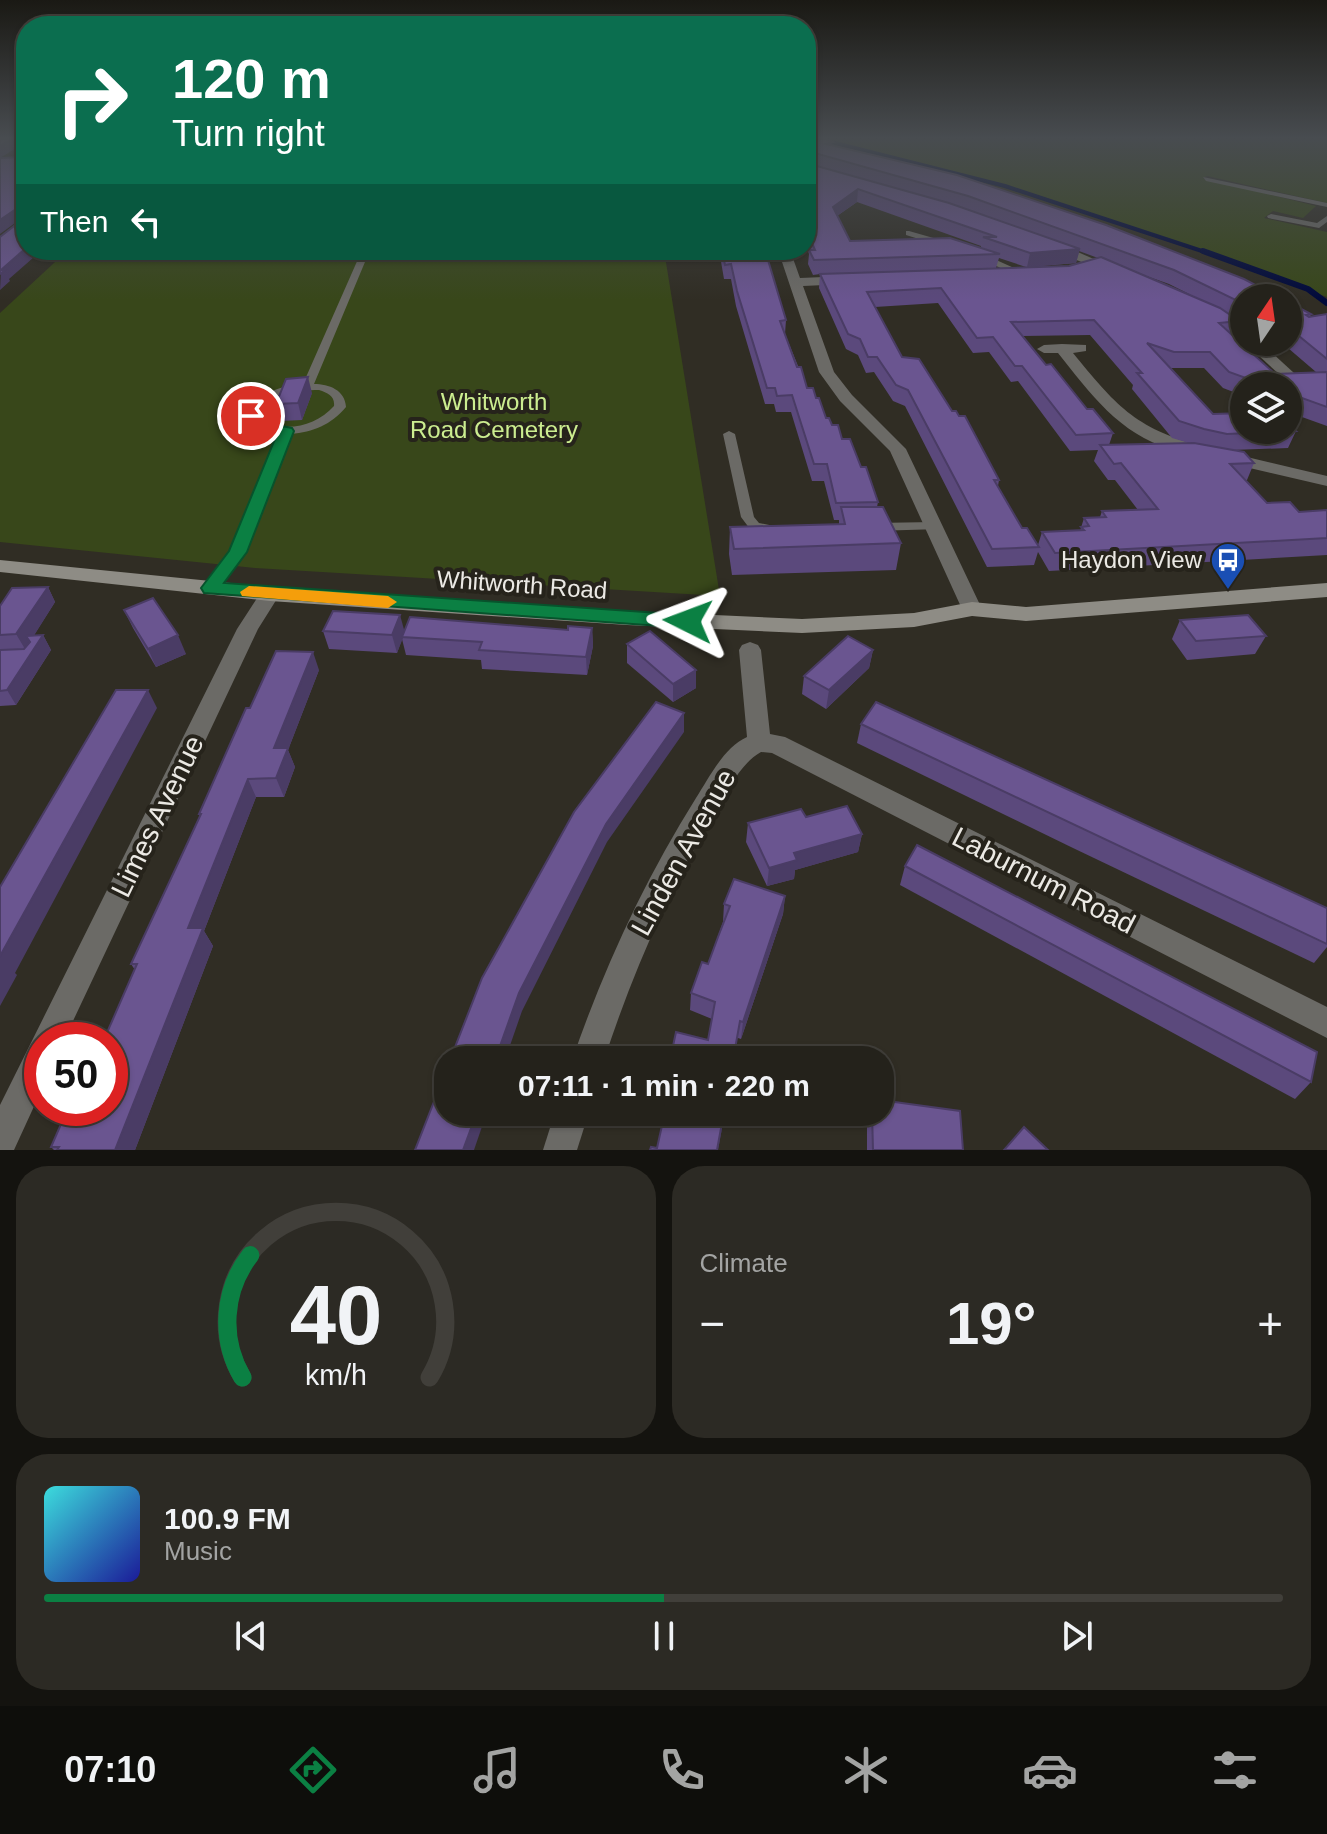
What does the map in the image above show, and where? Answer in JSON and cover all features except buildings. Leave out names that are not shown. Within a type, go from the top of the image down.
[{"type":"main road","name":"Whitworth Road","points":[[0,566],[270,594],[788,626],[914,620],[972,609],[1026,614],[1327,590]]},
{"type":"street","points":[[1043,242],[1124,275]]},
{"type":"street","points":[[787,260],[827,372],[846,398],[898,449],[972,609]]},
{"type":"street","points":[[1075,272],[1097,264]]},
{"type":"street","points":[[985,276],[1032,274]]},
{"type":"street","points":[[795,282],[855,280]]},
{"type":"street","points":[[1206,309],[1230,326]]},
{"type":"street","points":[[1062,348],[1116,413],[1142,434],[1177,446],[1326,479]]},
{"type":"street","points":[[1044,349],[1081,348]]},
{"type":"street","points":[[1267,356],[1285,372]]},
{"type":"street","name":"Limes Avenue","points":[[57,1022],[248,629],[270,594]]},
{"type":"street","points":[[750,650],[759,742]]},
{"type":"street","name":"Laburnum Road","points":[[759,742],[776,744],[1327,1023]]},
{"type":"street","name":"Linden Avenue","points":[[593,1046],[636,932],[661,883],[735,760],[748,747],[759,742]]},
{"type":"street","points":[[0,1142],[24,1091]]},
{"type":"street","points":[[560,1150],[568,1126]]},
{"type":"lane","points":[[1270,193],[1327,205]]},
{"type":"lane","points":[[1271,216],[1319,226],[1327,218]]},
{"type":"lane","points":[[909,233],[955,247]]},
{"type":"lane","points":[[968,252],[1032,274]]},
{"type":"lane","points":[[307,387],[362,260]]},
{"type":"lane","points":[[307,387],[320,387],[338,395],[340,407],[327,420],[315,426],[286,431],[262,427],[254,422],[253,409],[268,396],[307,387]]},
{"type":"lane","points":[[211,588],[238,552],[286,431]]},
{"type":"lane","points":[[729,434],[752,524],[766,529],[790,530]]},
{"type":"lane","points":[[863,528],[935,526]]},
{"type":"green space","points":[[1021,193],[1262,193],[1316,206],[1303,218],[1273,211],[1264,218],[1327,232],[1327,297],[1302,288],[1302,284],[1290,284]]},
{"type":"green space","points":[[1281,193],[1327,193],[1327,203]]},
{"type":"green space","name":"Whitworth Road Cemetery","points":[[57,260],[666,260],[720,596],[255,568],[0,542],[0,313]]},
{"type":"waterway","points":[[1025,193],[1208,253]]},
{"type":"waterway","points":[[1203,251],[1308,289],[1327,303]]},
{"type":"slow traffic","points":[[249,592],[388,602]]},
{"type":"place","name":"Haydon View","points":[[1228,591]]},
{"type":"route","points":[[251,416],[262,427],[286,431],[238,552],[211,588],[436,606],[688,621]]}]
